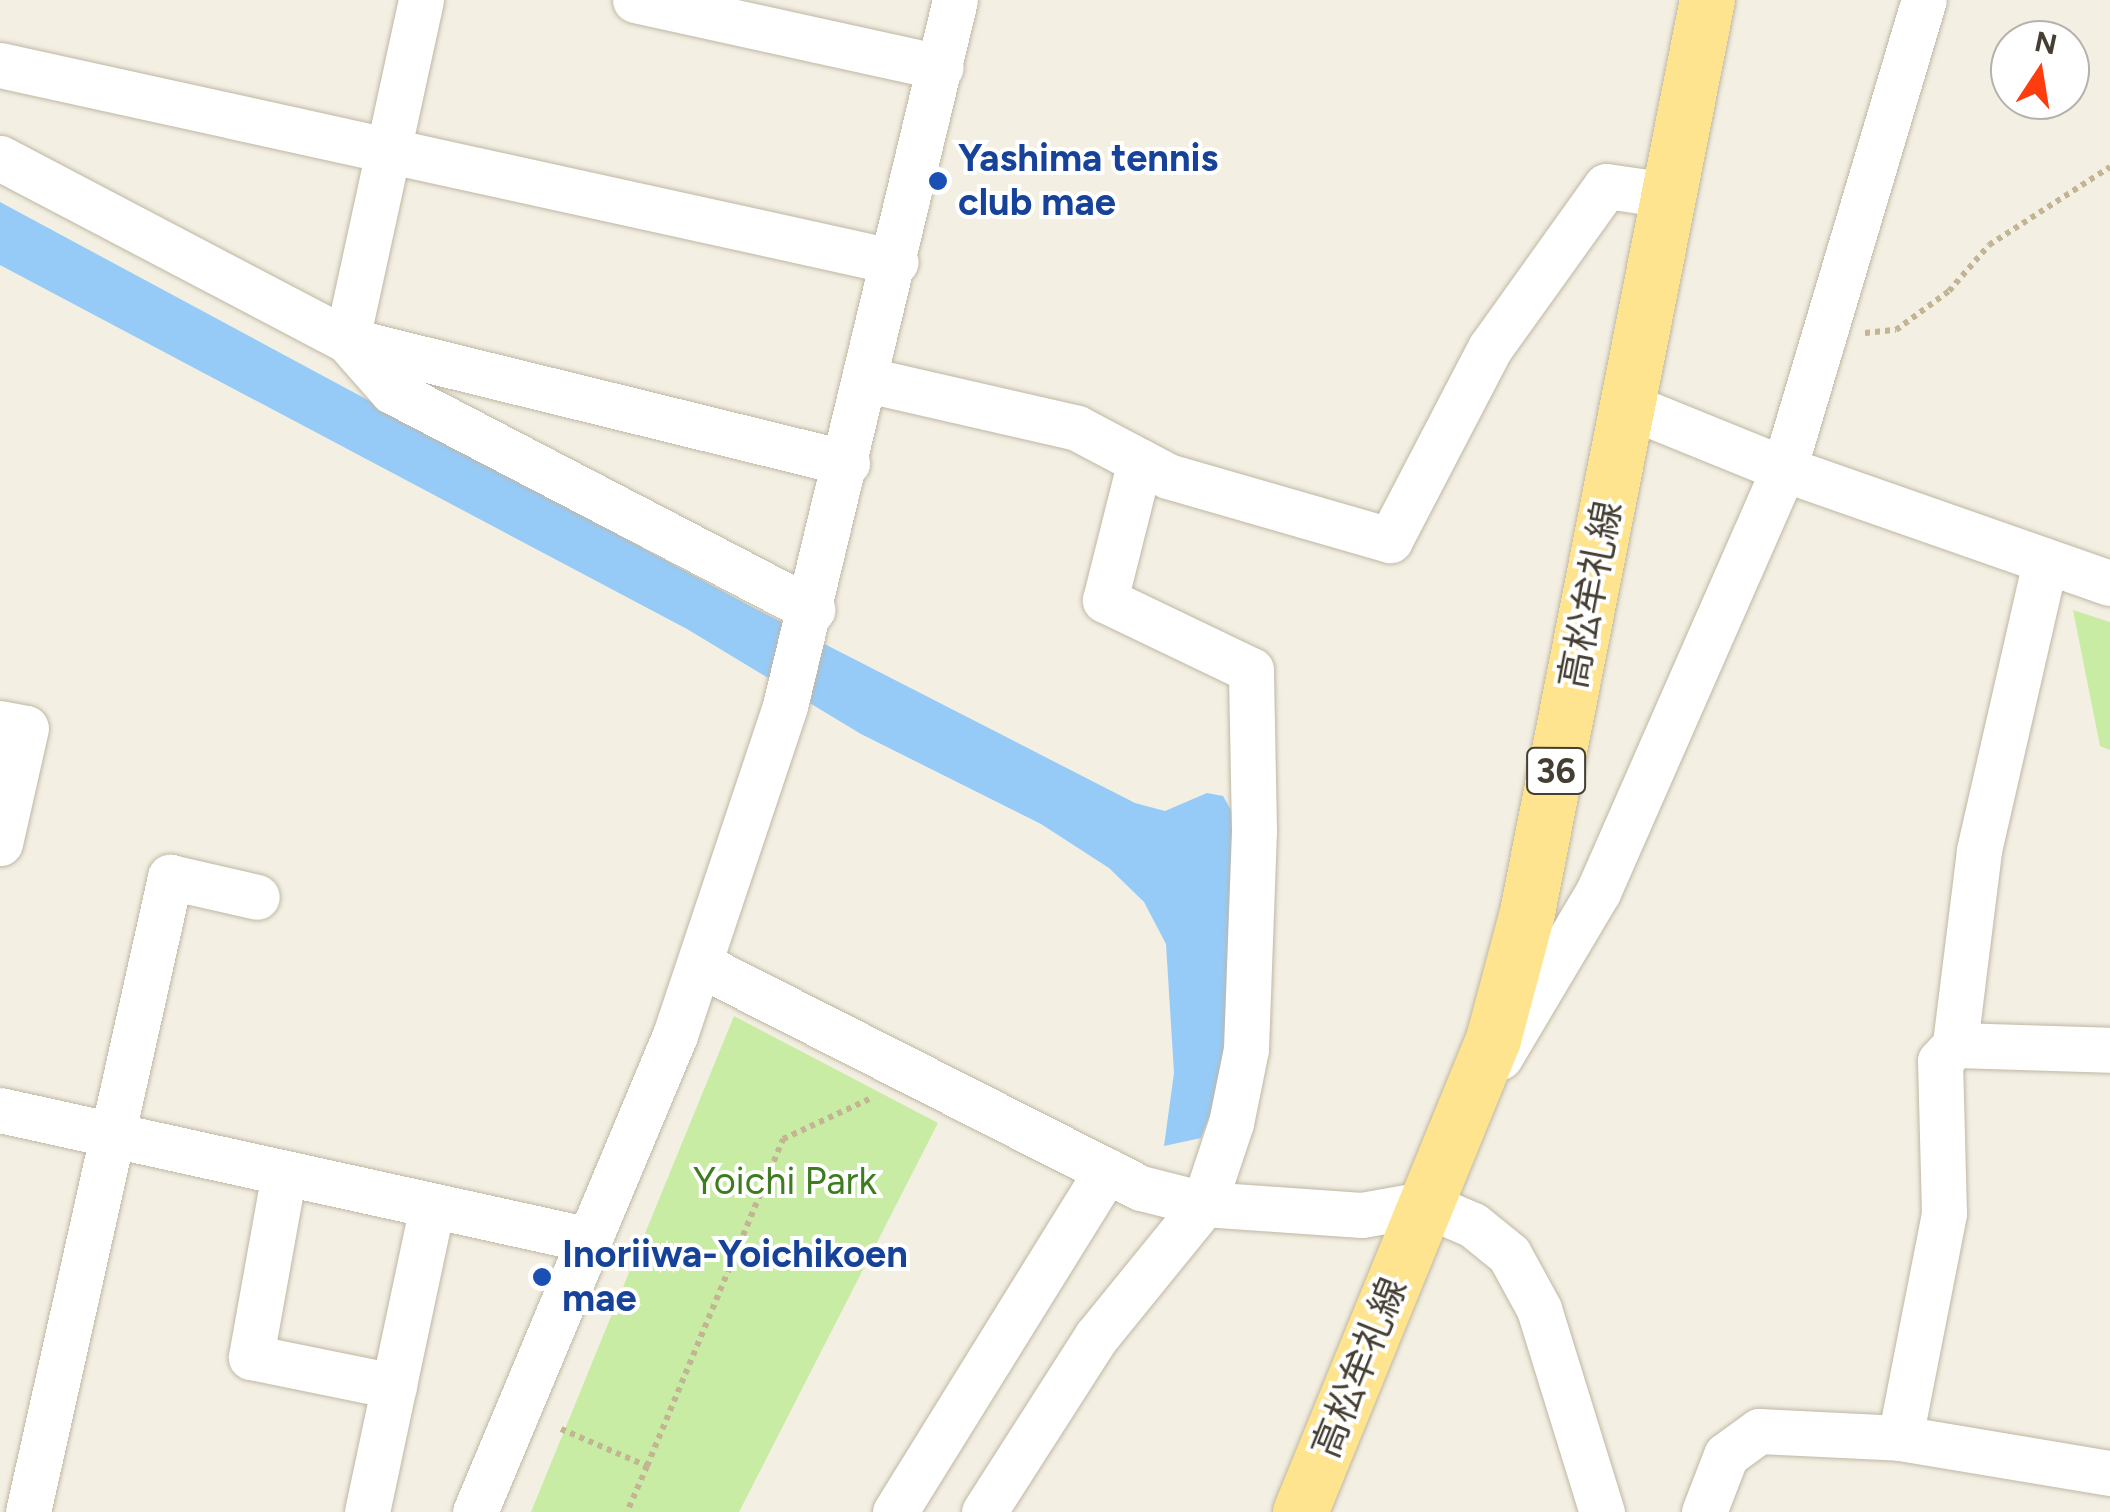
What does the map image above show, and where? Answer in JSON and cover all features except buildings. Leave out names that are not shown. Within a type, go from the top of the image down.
[{"type":"main road","name":"高松牟礼線","points":[[1300,1512],[1493,1039],[1527,912],[1708,0]]},
{"type":"street","points":[[347,340],[420,0]]},
{"type":"street","points":[[635,0],[940,67]]},
{"type":"street","points":[[476,1512],[701,965],[785,706],[868,380],[956,0]]},
{"type":"street","points":[[1468,1098],[1511,1042],[1598,892],[1784,469],[1924,0]]},
{"type":"street","points":[[0,65],[896,262]]},
{"type":"street","points":[[0,158],[347,340],[847,463]]},
{"type":"street","points":[[868,380],[1077,428],[1168,476],[1390,540],[1490,348],[1606,186],[1668,195]]},
{"type":"street","points":[[347,340],[392,391],[810,618]]},
{"type":"street","points":[[1630,406],[1784,469],[2110,584]]},
{"type":"street","points":[[984,1512],[1096,1337],[1204,1204],[1231,1123],[1246,1049],[1254,830],[1251,670],[1104,600],[1140,461]]},
{"type":"street","points":[[1900,1438],[1944,1213],[1940,1061],[1955,1044],[1979,851],[2045,562]]},
{"type":"street","points":[[0,722],[26,728],[0,843]]},
{"type":"street","points":[[28,1512],[170,877],[257,897]]},
{"type":"street","points":[[701,965],[1141,1188],[1204,1204],[1362,1215],[1424,1204],[1473,1225],[1509,1254],[1539,1310],[1602,1512]]},
{"type":"street","points":[[1955,1044],[2110,1050]]},
{"type":"street","points":[[0,1110],[590,1240]]},
{"type":"street","points":[[895,1512],[1108,1170]]},
{"type":"street","points":[[284,1173],[251,1357],[394,1386]]},
{"type":"street","points":[[367,1512],[432,1206]]},
{"type":"street","points":[[1704,1512],[1726,1455],[1759,1431],[1900,1438],[2110,1472]]},
{"type":"path","points":[[1824,339],[1896,330],[1949,291],[1988,245],[2110,167]]},
{"type":"path","points":[[627,1512],[783,1139],[882,1094]]},
{"type":"path","points":[[561,1429],[646,1466]]},
{"type":"green space","points":[[2073,610],[2110,622],[2110,750],[2100,746]]},
{"type":"green space","name":"Yoichi Park","points":[[734,1016],[938,1123],[739,1512],[531,1512]]},
{"type":"water","points":[[0,202],[754,608],[1135,803],[1165,811],[1207,793],[1223,796],[1242,829],[1220,1089],[1201,1138],[1164,1146],[1174,1073],[1166,944],[1144,902],[1109,868],[1041,824],[861,734],[687,629],[0,265]]},
{"type":"place","name":"Yashima tennis club mae","points":[[938,181]]},
{"type":"place","name":"Inoriiwa-Yoichikoen mae","points":[[542,1277]]}]
